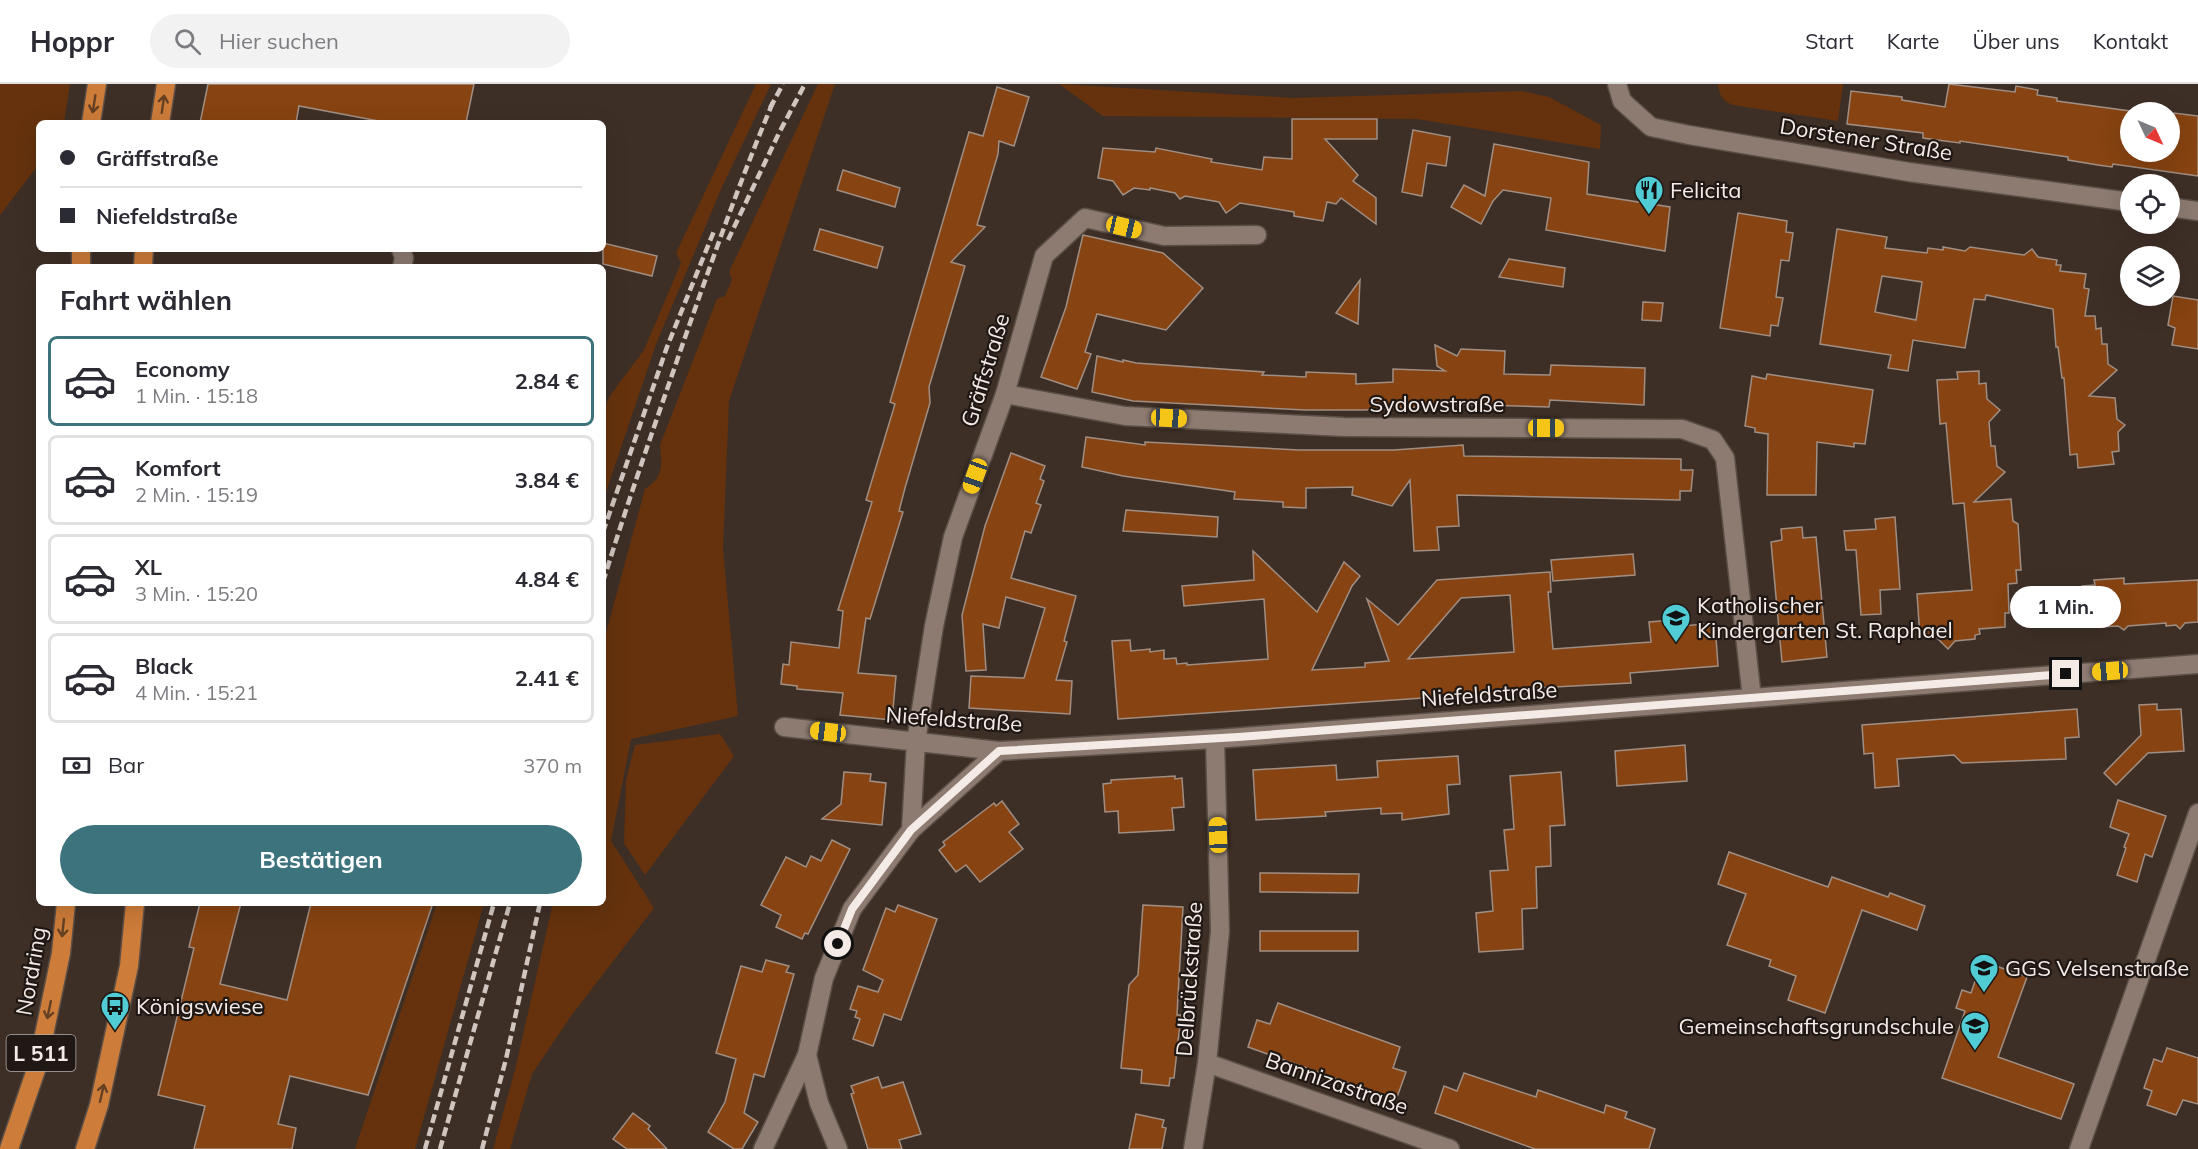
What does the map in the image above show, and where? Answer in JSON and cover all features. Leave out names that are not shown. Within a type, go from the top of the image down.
[{"type":"main road","points":[[91,120],[97,84]]},
{"type":"main road","points":[[160,120],[166,84]]},
{"type":"main road","name":"Nordring","points":[[9,1149],[38,1064],[61,953],[66,906]]},
{"type":"main road","name":"L 511","points":[[86,1149],[99,1106],[129,966],[135,906]]},
{"type":"street","name":"Dorstener Straße","points":[[1617,84],[1622,101],[1651,127],[1909,172],[2120,201]]},
{"type":"street","points":[[2180,209],[2198,211]]},
{"type":"street","name":"Gräffstraße","points":[[911,830],[916,742],[934,626],[953,537],[1005,394],[1044,256],[1085,218],[1164,236],[1257,235]]},
{"type":"street","name":"Sydowstraße","points":[[1005,394],[1125,416],[1344,427],[1682,429],[1713,440],[1725,458],[1752,699]]},
{"type":"street","name":"Niefeldstraße","points":[[784,727],[999,751],[1215,739],[2198,664]]},
{"type":"street","name":"Delbrückstraße","points":[[1193,1149],[1207,1063],[1220,931],[1215,739]]},
{"type":"street","points":[[763,1149],[807,1055],[824,978],[852,909],[911,830],[999,751]]},
{"type":"street","points":[[2079,1149],[2198,813]]},
{"type":"street","points":[[807,1055],[819,1103],[838,1149]]},
{"type":"street","name":"Bannizastraße","points":[[1207,1063],[1450,1149]]},
{"type":"shaded area","points":[[0,84],[70,84],[64,120],[36,120],[36,168],[0,215]]},
{"type":"shaded area","points":[[756,84],[771,84],[722,187],[656,344],[606,492],[606,406],[609,397],[644,350],[681,263],[676,253]]},
{"type":"shaded area","points":[[818,84],[835,84],[729,401],[723,548],[738,716],[631,739],[611,841],[654,908],[571,1016],[532,1074],[510,1149],[493,1149],[515,1070],[552,906],[606,906],[606,633],[645,489],[659,475],[660,445],[717,299],[725,296],[732,280],[729,272]]},
{"type":"shaded area","points":[[1059,84],[1293,98],[1522,91],[1549,97],[1601,125],[1600,149],[1417,119],[1103,116]]},
{"type":"shaded area","points":[[1718,84],[1843,84],[1838,121],[1733,105],[1722,98]]},
{"type":"shaded area","points":[[720,734],[734,756],[645,875],[624,843],[626,780],[635,745]]},
{"type":"shaded area","points":[[436,906],[483,906],[415,1149],[355,1149]]},
{"type":"building","points":[[208,84],[474,84],[467,120],[373,120],[299,106],[297,120],[201,120]]},
{"type":"building","points":[[1949,84],[2015,92],[2016,86],[2038,90],[2037,95],[2057,98],[2057,101],[2120,110],[2120,162],[2180,162],[2180,114],[2198,116],[2198,176],[2113,164],[2112,167],[2098,165],[2068,160],[2068,157],[1960,141],[1960,143],[1923,138],[1923,133],[1847,124],[1851,91],[1902,97],[1902,100],[1945,107]]},
{"type":"building","points":[[997,87],[1029,97],[1014,146],[999,141],[998,154],[977,225],[985,227],[951,262],[965,266],[929,387],[930,403],[899,511],[903,512],[870,619],[866,618],[858,673],[896,676],[892,720],[840,715],[843,693],[797,689],[797,686],[781,684],[783,664],[789,665],[791,642],[839,648],[843,611],[838,610],[872,502],[866,500],[895,404],[890,402],[969,132],[983,136]]},
{"type":"building","points":[[1292,119],[1377,119],[1377,139],[1325,139],[1358,175],[1353,181],[1376,198],[1376,224],[1341,198],[1336,204],[1327,202],[1323,221],[1294,216],[1294,212],[1240,203],[1226,213],[1219,202],[1185,196],[1180,199],[1175,193],[1150,188],[1150,190],[1134,188],[1123,195],[1113,181],[1098,178],[1103,148],[1155,152],[1156,148],[1212,159],[1211,162],[1262,170],[1264,157],[1292,159]]},
{"type":"building","points":[[1413,130],[1450,137],[1446,166],[1427,163],[1422,196],[1402,192]]},
{"type":"building","points":[[1494,144],[1589,162],[1587,194],[1670,207],[1665,251],[1546,230],[1551,198],[1503,190],[1493,201],[1481,224],[1451,207],[1464,185],[1485,196]]},
{"type":"building","points":[[843,170],[900,188],[895,207],[837,190]]},
{"type":"building","points":[[1738,213],[1787,221],[1786,232],[1793,233],[1789,261],[1781,260],[1776,297],[1783,298],[1778,326],[1771,325],[1770,336],[1720,328]]},
{"type":"building","points":[[820,229],[883,247],[877,268],[814,250]]},
{"type":"building","points":[[1837,229],[1887,237],[1885,248],[1927,253],[1928,248],[1943,250],[1943,247],[1965,251],[1970,247],[2024,255],[2032,249],[2038,257],[2057,260],[2056,265],[2061,265],[2060,271],[2086,274],[2084,288],[2089,289],[2085,316],[2095,316],[2096,329],[2101,328],[2102,344],[2107,344],[2108,364],[2117,370],[2089,396],[2115,398],[2117,419],[2125,425],[2118,432],[2119,451],[2112,452],[2114,464],[2078,468],[2077,454],[2070,455],[2064,378],[2062,378],[2058,347],[2056,347],[2053,309],[1986,295],[1985,300],[1974,299],[1965,348],[1913,340],[1908,371],[1888,368],[1891,355],[1820,344]],"holes":[[[1882,276],[1922,282],[1916,320],[1875,312]]]},
{"type":"building","points":[[1083,235],[1163,253],[1203,288],[1166,330],[1097,314],[1085,352],[1091,354],[1077,389],[1041,377],[1066,307]]},
{"type":"building","points":[[606,244],[657,256],[652,276],[603,264]]},
{"type":"building","points":[[1509,259],[1565,268],[1563,287],[1499,277]]},
{"type":"building","points":[[1360,280],[1358,324],[1336,313]]},
{"type":"building","points":[[2180,297],[2198,300],[2198,349],[2172,345],[2175,328],[2168,325],[2171,306],[2180,306]]},
{"type":"building","points":[[1643,302],[1663,303],[1661,321],[1642,320]]},
{"type":"building","points":[[1435,345],[1457,356],[1461,349],[1505,351],[1504,374],[1550,375],[1551,365],[1645,368],[1644,405],[1550,400],[1549,407],[1440,404],[1440,406],[1364,410],[1305,410],[1133,401],[1092,392],[1097,356],[1123,362],[1123,360],[1136,363],[1264,372],[1262,375],[1306,377],[1306,372],[1356,374],[1356,384],[1393,382],[1393,369],[1445,371],[1437,366]]},
{"type":"building","points":[[1979,371],[1979,384],[1986,383],[1987,399],[2000,410],[1989,422],[1991,446],[1995,446],[1997,466],[2005,472],[1974,502],[2011,499],[2013,521],[2018,524],[2021,570],[2016,570],[2017,583],[2008,584],[2009,613],[2005,613],[2005,627],[1979,629],[1980,634],[1975,635],[1975,639],[1955,641],[1948,649],[1935,636],[1920,637],[1917,594],[1972,590],[1964,503],[1953,504],[1946,423],[1940,424],[1937,380],[1958,379],[1957,372]]},
{"type":"building","points":[[1767,374],[1873,390],[1865,444],[1854,443],[1854,447],[1817,442],[1816,495],[1767,495],[1768,434],[1755,432],[1755,428],[1745,426],[1752,376],[1766,379]]},
{"type":"building","points":[[1086,437],[1145,445],[1145,442],[1299,450],[1394,450],[1463,445],[1464,456],[1681,459],[1681,470],[1693,470],[1691,491],[1680,491],[1680,500],[1457,495],[1459,526],[1437,527],[1439,550],[1414,551],[1410,480],[1392,506],[1352,495],[1353,487],[1306,488],[1306,508],[1283,507],[1283,502],[1234,499],[1235,492],[1123,476],[1082,467]]},
{"type":"building","points":[[1011,453],[1045,466],[1040,479],[1044,481],[1036,503],[1041,505],[1031,533],[1025,531],[1011,578],[1076,596],[1064,641],[1067,642],[1056,680],[1072,681],[1070,714],[969,708],[971,676],[1024,678],[1045,608],[1006,597],[999,628],[983,624],[986,670],[966,671],[962,615],[985,526]]},
{"type":"building","points":[[1126,510],[1218,517],[1217,537],[1123,531]]},
{"type":"building","points":[[1895,517],[1900,589],[1880,590],[1881,614],[1861,615],[1856,550],[1846,550],[1844,531],[1876,529],[1875,519]]},
{"type":"building","points":[[1802,527],[1803,538],[1816,537],[1827,657],[1782,662],[1771,542],[1782,540],[1781,529]]},
{"type":"building","points":[[1253,551],[1317,612],[1344,562],[1360,576],[1352,586],[1312,670],[1365,667],[1365,663],[1389,661],[1367,599],[1398,625],[1437,580],[1550,572],[1551,592],[1548,592],[1553,649],[1651,642],[1649,622],[1672,620],[1672,627],[1715,623],[1718,666],[1630,673],[1631,683],[1534,688],[1438,697],[1118,719],[1112,641],[1130,640],[1131,651],[1164,650],[1164,659],[1176,658],[1177,664],[1268,659],[1264,599],[1184,606],[1182,586],[1254,580]],"holes":[[[1510,595],[1514,652],[1408,659],[1461,598]]]},
{"type":"building","points":[[1633,554],[1635,575],[1553,581],[1551,560]]},
{"type":"building","points":[[2124,578],[2124,584],[2198,580],[2198,622],[2185,623],[2180,629],[2176,625],[2166,626],[2166,623],[2128,626],[2124,630],[2118,626],[2099,627],[2099,621],[2087,622],[2087,616],[2083,617],[2082,586],[2095,585],[2094,580]]},
{"type":"building","points":[[2157,704],[2157,710],[2181,709],[2184,751],[2148,753],[2116,785],[2104,773],[2141,735],[2139,705]]},
{"type":"building","points":[[2077,709],[2079,737],[2065,738],[2066,759],[1962,763],[1954,755],[1897,759],[1899,786],[1875,788],[1873,753],[1864,754],[1862,725]]},
{"type":"building","points":[[1685,745],[1687,781],[1617,786],[1615,751]]},
{"type":"building","points":[[1458,756],[1460,784],[1447,785],[1449,814],[1402,820],[1402,813],[1381,814],[1381,808],[1325,812],[1326,816],[1256,820],[1253,770],[1336,765],[1337,780],[1378,777],[1377,761]]},
{"type":"building","points":[[844,772],[871,774],[870,781],[886,783],[882,825],[822,819],[841,804]]},
{"type":"building","points":[[1561,772],[1565,825],[1550,826],[1551,866],[1536,867],[1537,908],[1522,909],[1523,949],[1479,952],[1476,913],[1493,911],[1490,871],[1508,870],[1504,830],[1514,829],[1510,776]]},
{"type":"building","points":[[1175,776],[1175,779],[1182,778],[1184,807],[1172,808],[1174,830],[1119,833],[1118,811],[1105,812],[1103,784],[1111,783],[1111,780]]},
{"type":"building","points":[[2118,800],[2166,816],[2152,857],[2145,854],[2137,882],[2117,875],[2129,834],[2110,827]]},
{"type":"building","points":[[1002,801],[1019,824],[1009,832],[1023,849],[980,882],[966,865],[956,872],[939,850],[945,845],[943,842],[994,803],[996,806]]},
{"type":"building","points":[[832,840],[850,849],[808,934],[805,933],[802,939],[776,927],[781,915],[761,905],[786,857],[806,867],[811,856],[821,861]]},
{"type":"building","points":[[1729,852],[1828,887],[1832,877],[1888,897],[1890,893],[1925,906],[1917,930],[1862,910],[1825,1013],[1788,1000],[1796,976],[1769,966],[1771,960],[1727,945],[1746,894],[1718,884]]},
{"type":"building","points":[[1260,873],[1359,874],[1358,893],[1260,892]]},
{"type":"building","points":[[898,905],[937,919],[901,1020],[884,1014],[873,1046],[853,1039],[860,1019],[855,1017],[857,1011],[850,1009],[858,986],[878,992],[883,980],[863,970],[886,908],[895,912]]},
{"type":"building","points":[[1143,905],[1183,907],[1177,1015],[1181,1015],[1174,1078],[1170,1078],[1169,1086],[1141,1083],[1142,1070],[1121,1068],[1129,985],[1138,975]]},
{"type":"building","points":[[199,906],[240,906],[220,984],[287,1000],[310,906],[432,906],[368,1095],[290,1076],[278,1124],[296,1128],[292,1149],[194,1149],[205,1106],[158,1095],[194,948],[189,947]]},
{"type":"building","points":[[1260,931],[1358,931],[1358,951],[1260,951]]},
{"type":"building","points":[[766,960],[789,966],[786,972],[794,974],[764,1077],[754,1074],[744,1113],[758,1122],[742,1149],[734,1149],[708,1132],[725,1102],[736,1059],[716,1053],[741,966],[762,972]]},
{"type":"building","points":[[1982,961],[2027,977],[1998,1057],[2074,1084],[2061,1119],[1942,1078],[1965,1011],[1956,1008],[1962,990],[1971,993]]},
{"type":"building","points":[[1278,1003],[1400,1047],[1393,1068],[1406,1072],[1396,1100],[1248,1047],[1257,1020],[1270,1024]]},
{"type":"building","points":[[2167,1048],[2198,1058],[2198,1104],[2183,1100],[2176,1115],[2147,1105],[2152,1091],[2144,1088],[2154,1059],[2162,1062]]},
{"type":"building","points":[[1464,1073],[1536,1097],[1538,1090],[1604,1113],[1606,1105],[1627,1112],[1625,1118],[1655,1129],[1649,1149],[1535,1149],[1435,1113],[1444,1086],[1457,1091]]},
{"type":"building","points":[[878,1077],[882,1088],[903,1082],[921,1134],[899,1140],[902,1149],[868,1149],[851,1094],[854,1093],[851,1086]]},
{"type":"building","points":[[633,1113],[650,1126],[648,1129],[667,1149],[627,1149],[613,1139]]},
{"type":"building","points":[[1136,1114],[1164,1120],[1162,1127],[1166,1128],[1162,1149],[1129,1149]]},
{"type":"railway","points":[[770,108],[783,84]]},
{"type":"railway","points":[[728,240],[805,84]]},
{"type":"railway","points":[[606,573],[703,287],[773,102]]},
{"type":"railway","points":[[606,523],[667,347],[714,231]]},
{"type":"railway","points":[[425,1149],[493,906]]},
{"type":"railway","points":[[440,1149],[509,906]]},
{"type":"railway","points":[[482,1149],[506,1059],[539,906]]},
{"type":"place","name":"Felicita","points":[[1649,216]]},
{"type":"place","name":"Katholischer Kindergarten St. Raphael","points":[[1676,644]]},
{"type":"place","name":"GGS Velsenstraße","points":[[1984,994]]},
{"type":"place","name":"Königswiese","points":[[115,1032]]},
{"type":"place","name":"Gemeinschaftsgrundschule","points":[[1975,1052]]},
{"type":"route","points":[[838,944],[852,909],[911,830],[999,751],[1238,737],[2066,674]]}]
